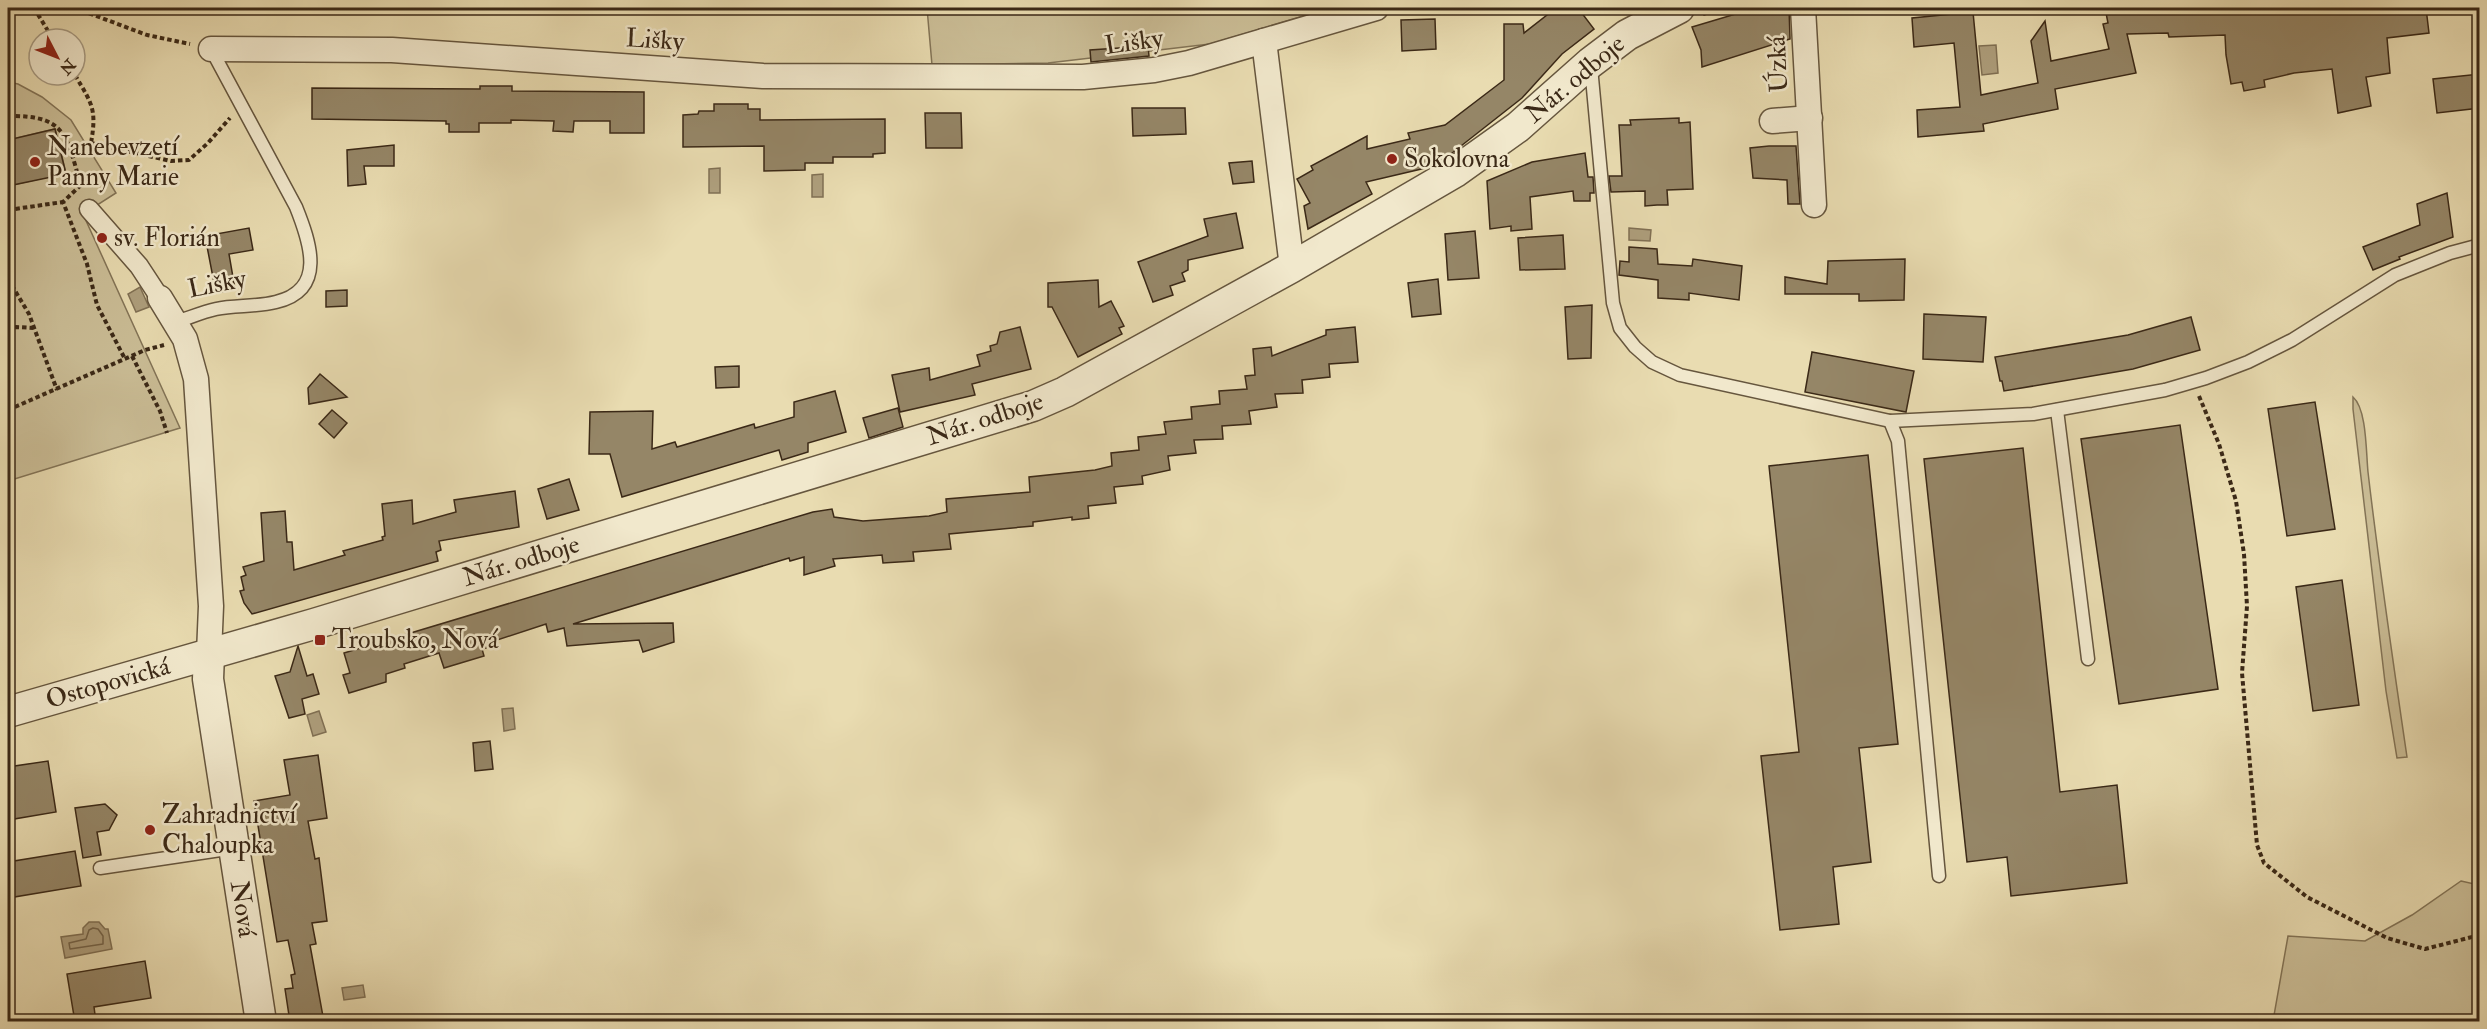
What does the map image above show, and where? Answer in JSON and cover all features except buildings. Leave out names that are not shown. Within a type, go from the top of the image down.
[{"type":"street","name":"Lišky","points":[[211,49],[392,50],[763,76],[1092,77],[1154,70],[1189,63],[1376,8]]},
{"type":"street","name":"Nár. odboje","points":[[209,654],[1033,406],[1065,392],[1292,267],[1455,172],[1518,127],[1590,63],[1627,35],[1679,8]]},
{"type":"street","name":"Úzká","points":[[1803,8],[1815,205]]},
{"type":"street","points":[[1264,41],[1292,267]]},
{"type":"street","name":"Úzká","points":[[1772,121],[1810,118]]},
{"type":"street","points":[[89,209],[139,266],[160,297],[180,331],[196,379],[211,606],[209,654]]},
{"type":"street","name":"Ostopovická","points":[[8,712],[209,654]]},
{"type":"street","name":"Nová","points":[[209,654],[208,679],[261,1022]]},
{"type":"lane","name":"Lišky","points":[[180,331],[215,309],[277,302],[297,293],[308,280],[311,262],[307,233],[296,207],[211,49]]},
{"type":"lane","points":[[1590,63],[1613,303],[1620,328],[1635,347],[1652,362],[1680,375],[1890,421],[2033,414],[2193,382],[2248,362],[2292,340],[2395,275],[2450,253],[2480,245]]},
{"type":"lane","points":[[2057,410],[2088,659]]},
{"type":"lane","points":[[1890,421],[1898,441],[1939,876]]},
{"type":"lane","points":[[100,868],[234,848]]},
{"type":"path","points":[[34,8],[46,27]]},
{"type":"path","points":[[75,8],[147,35],[211,49]]},
{"type":"path","points":[[82,87],[93,106],[94,124],[91,143]]},
{"type":"path","points":[[61,151],[91,143],[171,161],[189,160],[208,143],[241,103]]},
{"type":"path","points":[[8,116],[23,116],[59,127],[68,139],[89,209]]},
{"type":"path","points":[[8,210],[63,202],[81,185]]},
{"type":"path","points":[[63,202],[87,264],[98,305],[125,359]]},
{"type":"path","points":[[8,279],[29,314],[57,390]]},
{"type":"path","points":[[8,331],[16,327],[33,328]]},
{"type":"path","points":[[8,410],[132,356],[180,331]]},
{"type":"path","points":[[132,356],[160,411],[167,433]]},
{"type":"path","points":[[2193,382],[2219,444],[2236,501],[2244,554],[2247,606],[2242,673],[2257,846],[2264,863],[2307,897],[2387,938],[2425,949],[2480,935]]},
{"type":"shaded area","points":[[927,8],[1331,8],[1210,44],[1048,63],[932,65]]},
{"type":"shaded area","points":[[8,82],[18,84],[42,97],[71,120],[116,193],[83,214],[180,428],[8,481],[8,324],[11,323],[8,313],[8,186],[66,173],[55,129],[8,140]]},
{"type":"shaded area","points":[[2353,397],[2358,403],[2363,421],[2391,650],[2407,757],[2397,758],[2386,691]]},
{"type":"shaded area","points":[[2461,881],[2479,885],[2479,1021],[2273,1021],[2288,936],[2365,941],[2412,915]]},
{"type":"water","points":[[1996,45],[1998,73],[1982,75],[1979,46]]},
{"type":"water","points":[[720,168],[720,193],[709,193],[709,169]]},
{"type":"water","points":[[823,174],[823,197],[812,197],[812,175]]},
{"type":"water","points":[[1629,228],[1651,230],[1650,241],[1629,240]]},
{"type":"water","points":[[140,287],[149,307],[136,312],[128,294]]},
{"type":"water","points":[[513,708],[515,729],[504,731],[502,709]]},
{"type":"water","points":[[319,711],[326,732],[313,736],[307,715]]},
{"type":"water","points":[[89,922],[99,922],[105,929],[108,929],[112,949],[65,958],[61,937],[83,934],[83,928]]},
{"type":"water","points":[[363,985],[365,997],[344,1000],[342,988]]},
{"type":"place","name":"Sokolovna","points":[[1392,159]]},
{"type":"place","name":"Nanebevzetí Panny Marie","points":[[35,162]]},
{"type":"place","name":"sv. Florián","points":[[102,238]]},
{"type":"place","name":"Troubsko, Nová","points":[[320,640]]},
{"type":"place","name":"Zahradnictví Chaloupka","points":[[150,830]]}]
